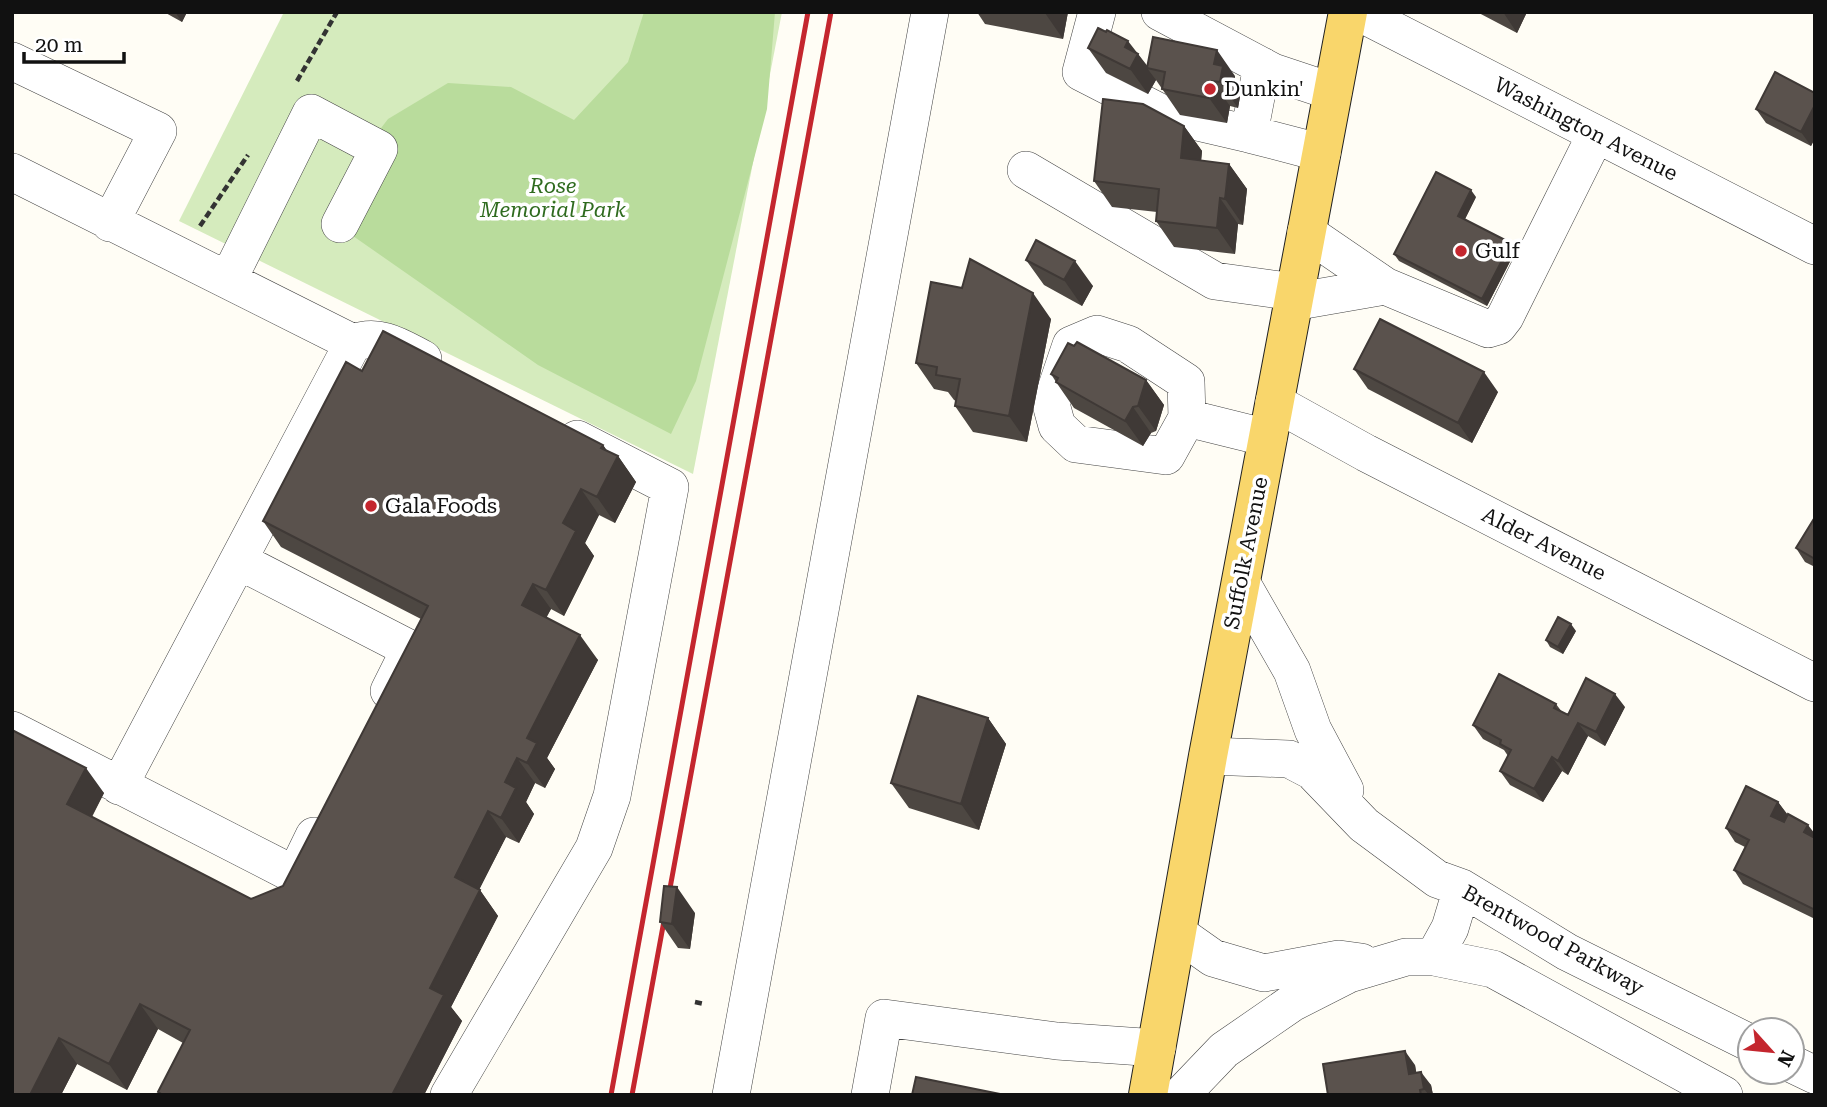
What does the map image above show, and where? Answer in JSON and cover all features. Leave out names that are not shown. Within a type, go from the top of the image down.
[{"type":"main road","name":"Suffolk Avenue","points":[[1148,1095],[1179,934],[1208,756],[1348,12]]},
{"type":"street","points":[[731,1095],[930,12]]},
{"type":"street","points":[[1097,12],[1081,72],[1163,114],[1322,153]]},
{"type":"street","points":[[1160,12],[1262,66],[1333,92]]},
{"type":"street","name":"Washington Avenue","points":[[1358,12],[1815,246]]},
{"type":"street","points":[[12,61],[158,131],[110,223]]},
{"type":"street","points":[[1249,134],[1262,66]]},
{"type":"street","points":[[228,280],[311,113],[379,149],[340,224]]},
{"type":"street","points":[[1307,232],[1385,286],[1488,329],[1494,328],[1505,317],[1597,134]]},
{"type":"street","points":[[1026,170],[1215,281],[1294,297],[1385,286]]},
{"type":"street","points":[[12,172],[353,343]]},
{"type":"street","points":[[119,786],[353,343],[363,339],[384,339],[456,376]]},
{"type":"street","name":"Alder Avenue","points":[[1187,418],[1271,420],[1366,453],[1815,683]]},
{"type":"street","points":[[449,1095],[594,848],[612,796],[670,488],[551,426]]},
{"type":"street","points":[[239,561],[410,649],[374,720]]},
{"type":"street","name":"Brentwood Parkway","points":[[1241,582],[1292,671],[1313,730],[1364,825]]},
{"type":"street","points":[[12,730],[295,875],[331,803]]},
{"type":"street","name":"Brentwood Parkway","points":[[1208,756],[1289,759],[1312,771],[1364,825],[1437,879],[1462,888],[1567,952],[1736,1036]]},
{"type":"street","points":[[1434,957],[1450,928],[1462,888]]},
{"type":"street","points":[[1179,934],[1213,958],[1264,973],[1339,960],[1380,965]]},
{"type":"street","points":[[1181,1095],[1224,1050],[1292,1003],[1349,974],[1406,957],[1434,957],[1493,969],[1724,1095]]},
{"type":"street","points":[[870,1095],[884,1018],[1057,1041],[1157,1048]]},
{"type":"path","points":[[695,1002],[704,1004]]},
{"type":"green space","name":"Rose Memorial Park","points":[[284,12],[782,12],[693,474],[179,221]]},
{"type":"green space","points":[[644,12],[775,12],[767,109],[696,381],[671,434],[538,365],[343,229],[339,183],[388,119],[448,83],[511,87],[574,120],[628,62]]},
{"type":"building","points":[[1098,28],[1128,41],[1125,47],[1138,54],[1130,69],[1088,48]]},
{"type":"building","points":[[1153,37],[1217,50],[1214,64],[1223,66],[1220,82],[1212,81],[1209,98],[1162,89],[1165,72],[1147,68]]},
{"type":"building","points":[[1775,72],[1815,93],[1815,105],[1801,132],[1756,109]]},
{"type":"building","points":[[1103,99],[1143,104],[1184,126],[1181,158],[1229,164],[1225,199],[1220,198],[1217,228],[1156,221],[1159,189],[1094,181]]},
{"type":"building","points":[[1436,172],[1471,190],[1458,216],[1511,243],[1482,299],[1394,254]]},
{"type":"building","points":[[1036,240],[1075,261],[1064,280],[1026,260]]},
{"type":"building","points":[[970,259],[1033,293],[1009,416],[955,406],[960,379],[936,375],[937,367],[916,363],[931,282],[962,288]]},
{"type":"building","points":[[1380,319],[1484,372],[1458,423],[1354,369]]},
{"type":"building","points":[[383,331],[603,445],[601,448],[618,456],[597,497],[581,489],[563,523],[576,531],[546,590],[533,584],[522,605],[580,635],[527,738],[537,743],[527,763],[517,758],[505,782],[516,788],[501,818],[488,811],[455,877],[480,890],[430,988],[444,995],[392,1095],[163,1095],[158,1092],[190,1030],[140,1004],[109,1064],[59,1038],[30,1095],[12,1095],[12,730],[86,768],[67,804],[251,899],[283,886],[428,606],[263,521],[346,362],[362,371]]},
{"type":"building","points":[[1077,342],[1146,380],[1138,406],[1133,407],[1125,421],[1056,382],[1058,378],[1051,374],[1068,343],[1074,346]]},
{"type":"building","points":[[1815,517],[1815,559],[1796,548]]},
{"type":"building","points":[[1558,617],[1571,624],[1558,647],[1546,640]]},
{"type":"building","points":[[1499,674],[1556,704],[1554,708],[1568,715],[1586,678],[1615,694],[1596,732],[1578,723],[1558,761],[1552,757],[1534,789],[1500,771],[1511,750],[1500,744],[1501,740],[1473,725]]},
{"type":"building","points":[[918,696],[988,718],[961,804],[891,783]]},
{"type":"building","points":[[1746,786],[1778,802],[1771,816],[1784,822],[1788,814],[1808,825],[1804,832],[1815,838],[1815,910],[1734,870],[1749,840],[1726,828]]},
{"type":"building","points":[[664,886],[677,887],[672,924],[660,922]]},
{"type":"building","points":[[1405,1051],[1409,1074],[1421,1072],[1424,1089],[1420,1090],[1421,1095],[1328,1095],[1323,1064]]},
{"type":"building","points":[[916,1077],[1005,1095],[912,1095]]},
{"type":"railway","points":[[611,1095],[808,12]]},
{"type":"railway","points":[[632,1095],[831,12]]},
{"type":"place","name":"Dunkin'","points":[[1210,89]]},
{"type":"place","name":"Gulf","points":[[1461,251]]},
{"type":"place","name":"Gala Foods","points":[[371,506]]}]
